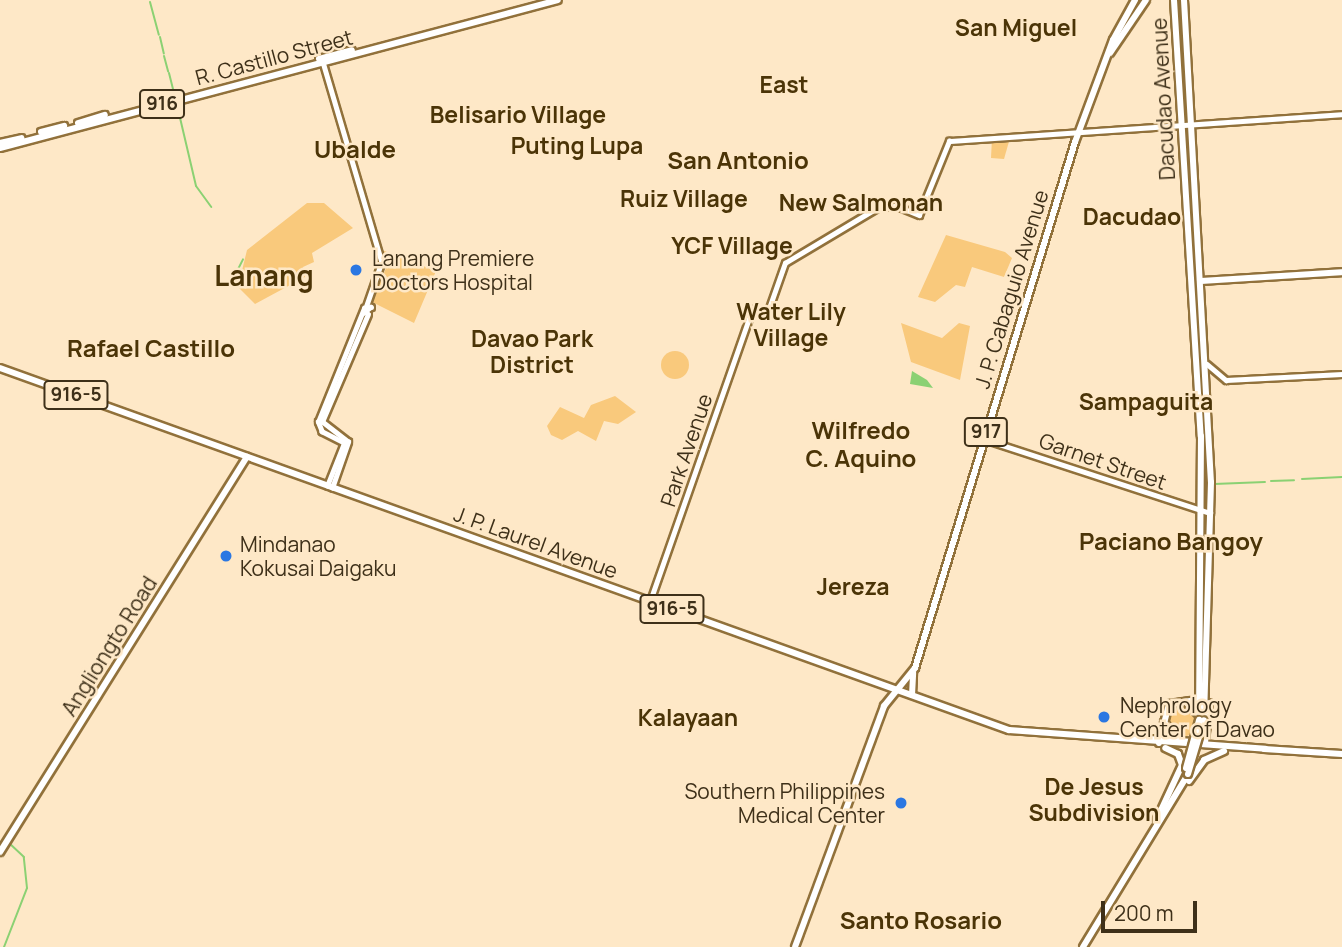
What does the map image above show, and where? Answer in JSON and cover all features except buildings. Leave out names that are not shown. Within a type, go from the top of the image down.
[{"type":"main road","name":"R. Castillo Street","points":[[491,16],[544,0]]},
{"type":"main road","name":"R. Castillo Street","points":[[0,145],[558,0]]},
{"type":"main road","points":[[1116,42],[1141,0]]},
{"type":"main road","name":"J. P. Cabaguio Avenue","points":[[912,695],[913,673],[1079,131],[1108,55],[1141,0]]},
{"type":"main road","name":"J. P. Cabaguio Avenue","points":[[1116,42],[1141,0]]},
{"type":"main road","points":[[1175,2],[1184,2]]},
{"type":"main road","name":"Dacudao Avenue","points":[[1175,2],[1202,512],[1203,700]]},
{"type":"main road","name":"Dacudao Avenue","points":[[1184,2],[1207,364],[1210,513],[1205,743]]},
{"type":"main road","points":[[1191,282],[1342,272]]},
{"type":"main road","name":"J. P. Laurel Avenue","points":[[0,368],[1021,733],[1139,742],[1179,741],[1342,754]]},
{"type":"main road","name":"Angliongto Road","points":[[0,852],[247,457]]},
{"type":"main road","points":[[1201,557],[1209,557]]},
{"type":"main road","name":"Dacudao Avenue","points":[[1203,700],[1207,652]]},
{"type":"main road","points":[[795,947],[884,706],[894,689],[913,673]]},
{"type":"main road","points":[[882,685],[884,706]]},
{"type":"main road","points":[[1160,742],[1164,722],[1171,707],[1203,700]]},
{"type":"main road","points":[[1083,947],[1186,773],[1201,719],[1203,700]]},
{"type":"main road","points":[[1160,742],[1160,731],[1169,704],[1203,700]]},
{"type":"main road","points":[[1186,702],[1201,719]]},
{"type":"main road","points":[[1164,722],[1179,741]]},
{"type":"main road","points":[[1149,739],[1160,731]]},
{"type":"main road","name":"J. P. Laurel Avenue","points":[[1106,739],[1149,739],[1230,749],[1265,749]]},
{"type":"main road","points":[[1139,742],[1174,751],[1182,761],[1158,822]]},
{"type":"main road","points":[[1158,822],[1200,764],[1230,749]]},
{"type":"street","points":[[323,60],[382,262],[366,313],[317,424],[346,442],[330,487]]},
{"type":"street","points":[[1079,131],[1342,114]]},
{"type":"street","name":"Park Avenue","points":[[650,601],[752,309],[768,314],[780,269],[791,259],[881,206],[919,215],[954,139],[1079,131]]},
{"type":"street","points":[[1207,364],[1223,380],[1342,373]]},
{"type":"street","name":"Garnet Street","points":[[984,439],[1210,513]]},
{"type":"shaded area","points":[[992,138],[1010,138],[1004,159],[991,158]]},
{"type":"shaded area","points":[[307,203],[324,203],[353,228],[312,253],[314,262],[303,267],[305,277],[255,304],[238,287],[247,250]]},
{"type":"shaded area","points":[[946,235],[1005,252],[1012,258],[1004,277],[972,267],[965,287],[956,285],[935,302],[918,297]]},
{"type":"shaded area","points":[[382,250],[436,271],[414,323],[372,302],[386,268]]},
{"type":"shaded area","points":[[901,323],[942,338],[959,323],[970,326],[960,380],[911,362]]},
{"type":"shaded area","points":[[675,351],[685,355],[689,365],[685,375],[675,379],[665,375],[661,365],[665,355]]},
{"type":"shaded area","points":[[912,371],[927,380],[933,388],[910,384]]},
{"type":"shaded area","points":[[615,396],[636,412],[618,424],[604,421],[596,441],[578,431],[562,440],[551,435],[547,426],[560,407],[584,418],[591,405]]},
{"type":"shaded area","points":[[1182,707],[1193,711],[1197,722],[1193,733],[1182,737],[1171,733],[1167,722],[1171,711]]},
{"type":"waterway","points":[[150,2],[159,35]]},
{"type":"waterway","points":[[1180,6],[1183,64]]},
{"type":"waterway","points":[[160,37],[164,54]]},
{"type":"waterway","points":[[164,56],[168,71]]},
{"type":"waterway","points":[[1184,69],[1187,122]]},
{"type":"waterway","points":[[169,73],[174,93]]},
{"type":"waterway","points":[[177,105],[196,186],[211,207]]},
{"type":"waterway","points":[[1187,127],[1191,179]]},
{"type":"waterway","points":[[1191,183],[1196,278]]},
{"type":"waterway","points":[[233,279],[243,259]]},
{"type":"waterway","points":[[1196,284],[1201,367]]},
{"type":"waterway","points":[[1202,372],[1207,480]]},
{"type":"waterway","points":[[1302,479],[1342,477]]},
{"type":"waterway","points":[[1271,481],[1294,480]]},
{"type":"waterway","points":[[1214,484],[1265,482]]},
{"type":"waterway","points":[[1207,484],[1207,510]]},
{"type":"waterway","points":[[1205,553],[1206,516]]},
{"type":"waterway","points":[[1203,648],[1205,558]]},
{"type":"waterway","points":[[4,947],[27,888],[24,857],[10,844]]},
{"type":"place","name":"Lanang Premiere Doctors Hospital","points":[[356,270]]},
{"type":"place","name":"Mindanao Kokusai Daigaku","points":[[226,556]]},
{"type":"place","name":"Nephrology Center of Davao","points":[[1104,717]]},
{"type":"place","name":"Southern Philippines Medical Center","points":[[901,803]]},
{"type":"district","name":"San Miguel","points":[[1016,27]]},
{"type":"district","name":"East","points":[[784,84]]},
{"type":"district","name":"Belisario Village","points":[[518,114]]},
{"type":"district","name":"Puting Lupa","points":[[577,145]]},
{"type":"district","name":"Ubalde","points":[[355,149]]},
{"type":"district","name":"San Antonio","points":[[738,160]]},
{"type":"district","name":"Ruiz Village","points":[[684,198]]},
{"type":"district","name":"New Salmonan","points":[[861,202]]},
{"type":"district","name":"Dacudao","points":[[1132,216]]},
{"type":"district","name":"YCF Village","points":[[732,245]]},
{"type":"district","name":"Lanang","points":[[264,275]]},
{"type":"district","name":"Water Lily Village","points":[[791,324]]},
{"type":"district","name":"Rafael Castillo","points":[[151,348]]},
{"type":"district","name":"Davao Park District","points":[[532,351]]},
{"type":"district","name":"Sampaguita","points":[[1146,401]]},
{"type":"district","name":"Wilfredo C. Aquino","points":[[861,444]]},
{"type":"district","name":"Paciano Bangoy","points":[[1171,541]]},
{"type":"district","name":"Jereza","points":[[853,586]]},
{"type":"district","name":"Kalayaan","points":[[688,717]]},
{"type":"district","name":"De Jesus Subdivision","points":[[1094,799]]},
{"type":"district","name":"Santo Rosario","points":[[921,920]]}]
